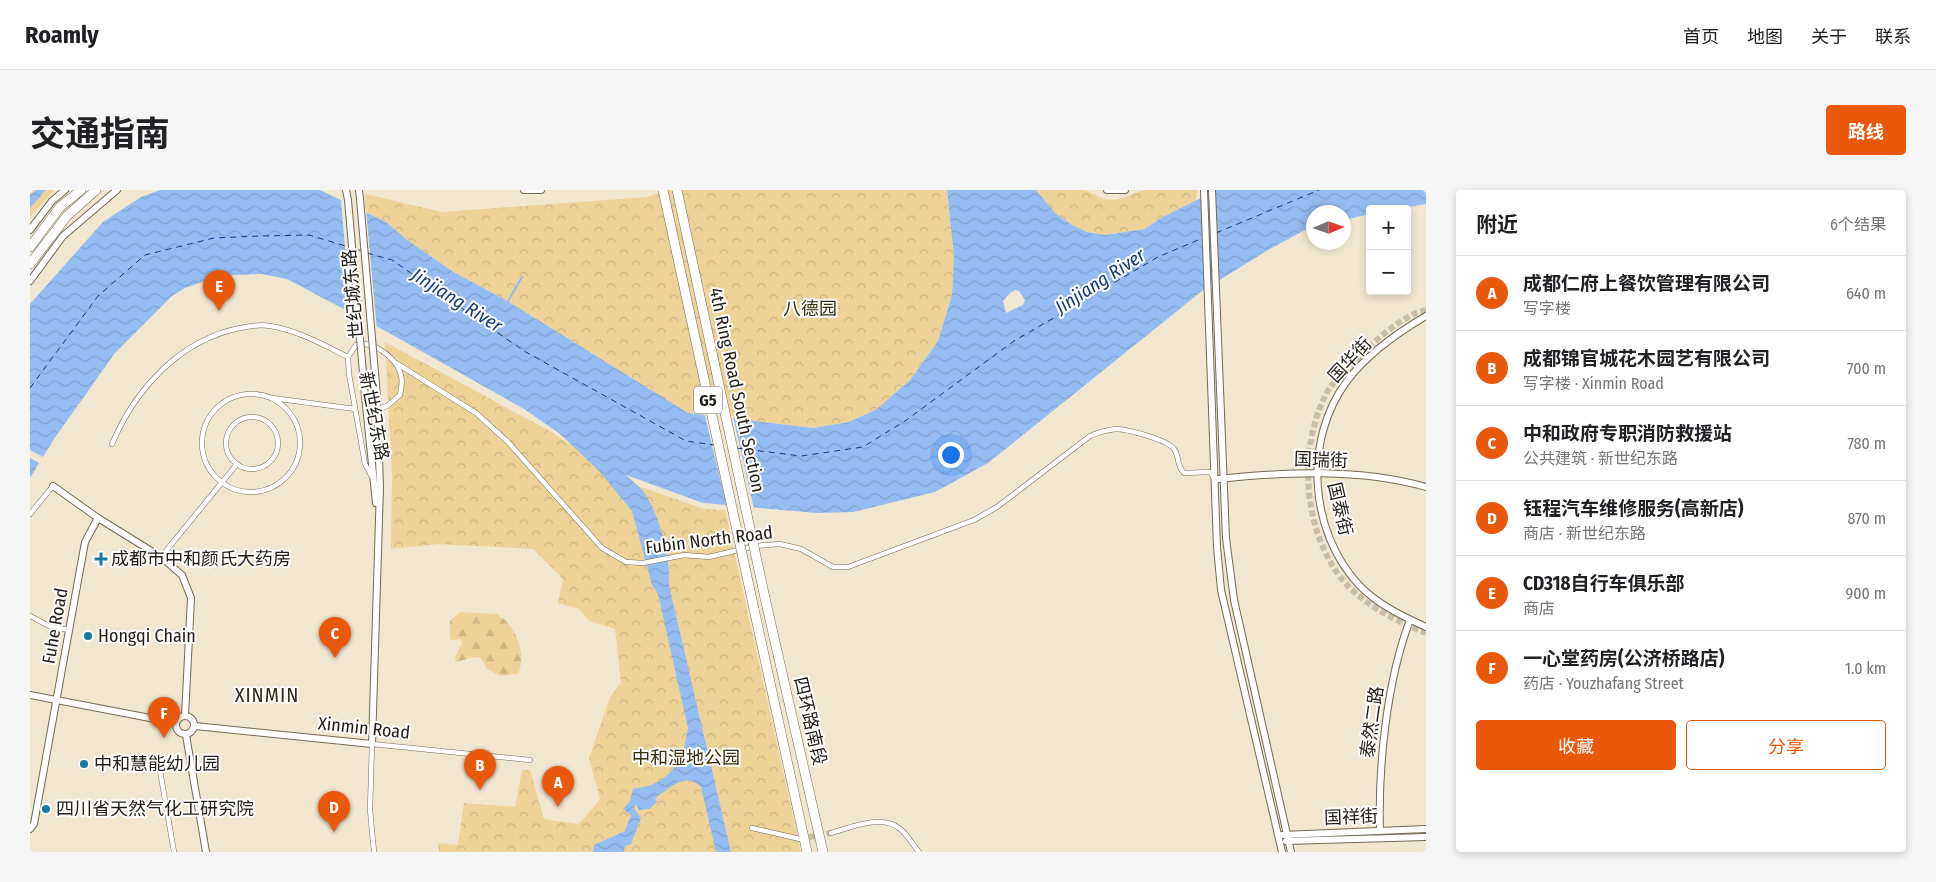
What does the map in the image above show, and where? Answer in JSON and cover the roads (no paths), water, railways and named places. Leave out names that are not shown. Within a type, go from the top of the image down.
[{"type":"highway","points":[[30,247],[60,207],[81,190]]},
{"type":"highway","points":[[30,264],[67,216],[96,190]]},
{"type":"highway","name":"4th Ring Road South Section","points":[[663,190],[754,609]]},
{"type":"highway","name":"4th Ring Road South Section","points":[[677,190],[766,598]]},
{"type":"highway","name":"四环路南段","points":[[766,598],[823,852]]},
{"type":"highway","name":"四环路南段","points":[[754,609],[807,852]]},
{"type":"street","points":[[30,230],[52,201],[65,190]]},
{"type":"street","points":[[30,280],[63,236],[117,190]]},
{"type":"street","name":"世纪城东路","points":[[346,190],[364,396]]},
{"type":"street","name":"世纪城东路","points":[[359,190],[377,396]]},
{"type":"street","points":[[524,190],[541,190]]},
{"type":"street","points":[[1107,190],[1125,190]]},
{"type":"street","points":[[1204,190],[1214,480],[1221,590],[1282,852]]},
{"type":"street","points":[[1212,190],[1215,305],[1226,538],[1234,600],[1290,852]]},
{"type":"street","name":"国华街","points":[[1316,473],[1319,446],[1325,422],[1348,380],[1397,334],[1426,316]]},
{"type":"street","points":[[112,444],[130,408],[143,392],[183,351],[199,341],[231,330],[269,325],[313,340],[348,357]]},
{"type":"street","name":"Fubin North Road","points":[[348,357],[356,345],[364,343],[377,348],[396,363],[482,419],[508,442],[602,548],[626,562],[643,563],[692,554],[710,557],[755,546],[780,544],[801,549],[833,567],[848,567],[974,520],[997,508],[1090,436],[1102,431],[1118,429],[1166,442],[1174,449],[1178,468],[1184,472],[1210,472],[1214,480]]},
{"type":"street","name":"新世纪东路","points":[[348,357],[349,374],[365,464],[374,479]]},
{"type":"street","points":[[378,409],[387,406],[400,395],[401,376],[396,363]]},
{"type":"street","points":[[270,397],[284,406],[293,418],[299,432],[300,448],[296,463],[287,476],[275,486],[260,491],[245,491],[223,482],[216,476],[206,462],[202,446],[204,429],[211,414],[223,402],[238,395],[254,394],[355,409]]},
{"type":"street","name":"新世纪东路","points":[[364,396],[378,520]]},
{"type":"street","name":"新世纪东路","points":[[374,852],[370,810],[380,487],[377,396]]},
{"type":"street","points":[[245,418],[262,419],[269,423],[278,438],[275,455],[262,467],[253,469],[237,464],[228,451],[226,442],[232,427],[245,418]]},
{"type":"street","points":[[161,557],[237,464]]},
{"type":"street","name":"国瑞街","points":[[1214,480],[1316,473],[1426,486]]},
{"type":"street","name":"国泰街","points":[[1316,473],[1326,531],[1334,551],[1359,585],[1378,601],[1426,627]]},
{"type":"street","points":[[30,514],[52,486],[98,518],[161,557],[182,575],[191,598],[185,716]]},
{"type":"street","name":"Fuhe Road","points":[[30,829],[34,824],[58,700],[85,542],[98,518]]},
{"type":"street","points":[[30,616],[51,627],[70,630]]},
{"type":"street","name":"泰然二路","points":[[1380,831],[1380,771],[1397,653],[1410,620]]},
{"type":"street","points":[[30,695],[176,722]]},
{"type":"street","points":[[176,722],[185,716]]},
{"type":"street","points":[[185,716],[193,720],[195,726],[192,732],[186,735]]},
{"type":"street","points":[[176,722],[178,731],[186,735]]},
{"type":"street","name":"Xinmin Road","points":[[195,726],[530,760]]},
{"type":"street","points":[[186,735],[206,852]]},
{"type":"street","points":[[158,759],[174,852]]},
{"type":"street","points":[[831,833],[873,823],[887,823],[899,828],[919,852]]},
{"type":"street","points":[[752,828],[800,839]]},
{"type":"street","name":"国祥街","points":[[1286,838],[1426,829]]},
{"type":"street","name":"国祥街","points":[[1279,838],[1426,837]]},
{"type":"water","points":[[36,190],[46,190],[30,208],[30,195]]},
{"type":"water","name":"Jinjiang River","points":[[160,190],[320,190],[386,222],[406,239],[452,271],[509,302],[688,413],[813,428],[849,422],[877,409],[910,380],[938,341],[952,295],[954,257],[947,190],[1036,190],[1055,213],[1072,225],[1087,232],[1105,235],[1145,229],[1161,218],[1217,190],[1426,190],[1426,204],[1411,206],[1366,205],[1366,215],[1351,218],[1351,205],[1306,205],[1306,230],[1268,250],[1202,291],[988,463],[935,492],[853,512],[817,513],[703,503],[626,475],[641,489],[649,500],[663,536],[668,562],[669,585],[731,852],[716,852],[701,787],[689,781],[683,781],[655,798],[657,802],[649,809],[639,810],[636,804],[634,808],[641,818],[631,844],[625,846],[624,852],[593,852],[594,845],[625,831],[631,815],[623,809],[630,801],[633,789],[646,787],[658,782],[672,771],[684,747],[688,728],[658,594],[652,585],[632,511],[600,472],[559,433],[524,409],[389,333],[287,279],[262,274],[233,275],[205,281],[185,288],[172,296],[115,353],[54,439],[30,478],[30,304],[103,222],[141,197]],"holes":[[[1015,290],[1019,291],[1025,300],[1023,305],[1006,313],[1003,301],[1010,293]]]},
{"type":"waterway","points":[[507,303],[522,277]]},
{"type":"tunnel","points":[[1426,310],[1407,318],[1388,330],[1332,385],[1317,416],[1311,439],[1308,463],[1312,513],[1328,558],[1341,578],[1369,604],[1403,623],[1426,633]]},
{"type":"tunnel","points":[[800,839],[831,833]]},
{"type":"place","name":"CD318自行车俱乐部","points":[[219,311]]},
{"type":"place","name":"成都市中和颜氏大药房","points":[[101,559]]},
{"type":"place","name":"Hongqi Chain","points":[[88,636]]},
{"type":"place","name":"中和政府专职消防救援站","points":[[335,658]]},
{"type":"place","name":"一心堂药房(公济桥路店)","points":[[164,738]]},
{"type":"place","name":"中和慧能幼儿园","points":[[84,764]]},
{"type":"place","name":"成都锦官城花木园艺有限公司","points":[[480,790]]},
{"type":"place","name":"成都仁府上餐饮管理有限公司","points":[[558,807]]},
{"type":"place","name":"四川省天然气化工研究院","points":[[46,809]]},
{"type":"place","name":"钰程汽车维修服务(高新店)","points":[[334,832]]},
{"type":"district","name":"XINMIN","points":[[267,695]]},
{"type":"park label","name":"八德园","points":[[810,309]]},
{"type":"park label","name":"中和湿地公园","points":[[686,758]]}]
